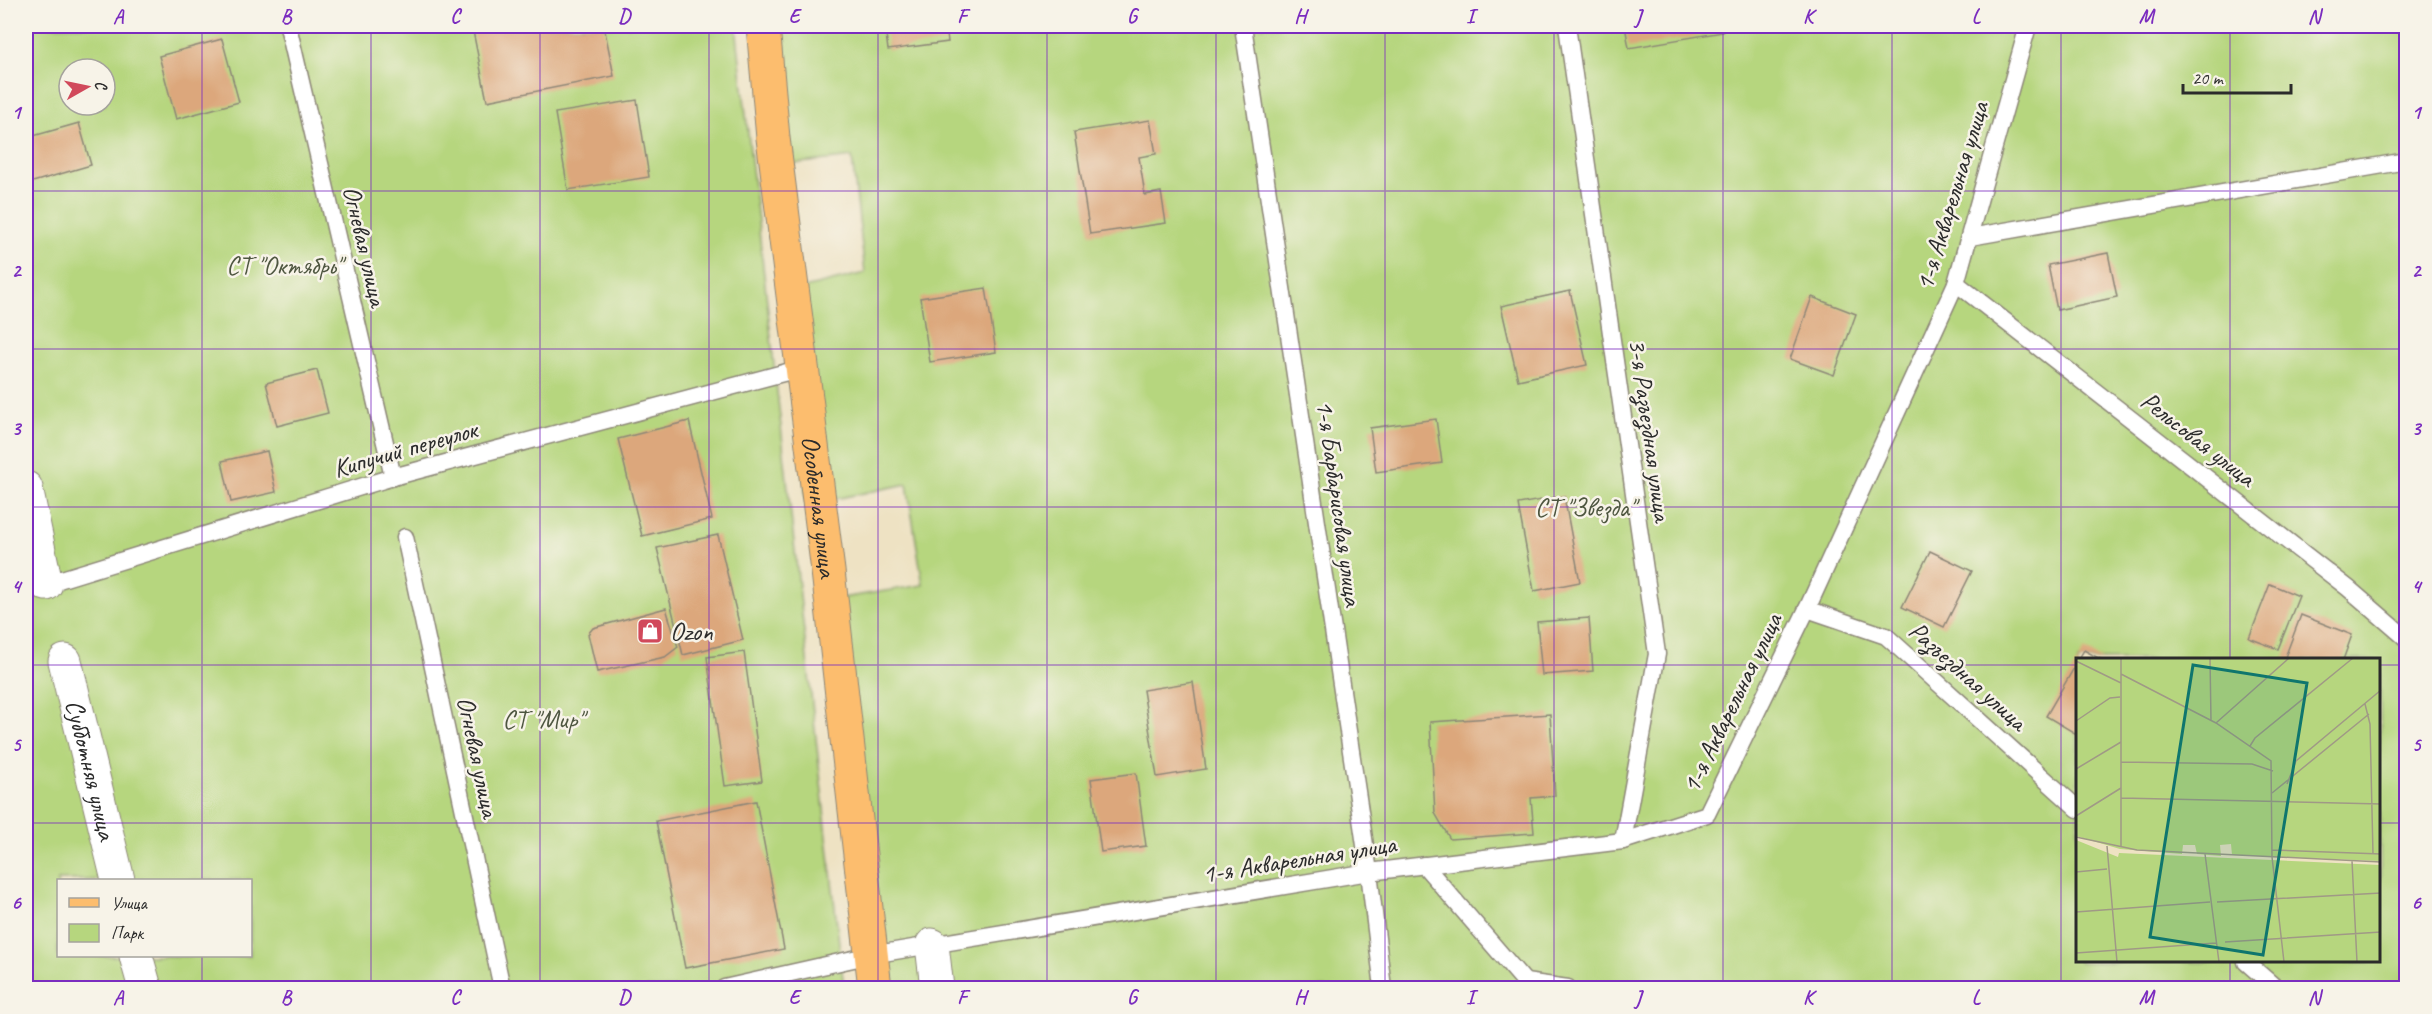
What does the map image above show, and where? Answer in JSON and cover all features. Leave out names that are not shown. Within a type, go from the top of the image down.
[{"type":"main road","name":"Особенная улица","points":[[763,26],[773,138],[875,988]]},
{"type":"street","points":[[26,488],[36,587]]},
{"type":"street","name":"Субботняя улица","points":[[64,661],[118,879]]},
{"type":"street","points":[[932,945],[937,988]]},
{"type":"street","points":[[136,957],[145,988]]},
{"type":"lane","name":"Огневая улица","points":[[288,26],[393,477]]},
{"type":"lane","name":"1-я Барбарисовая улица","points":[[1243,26],[1368,872],[1383,988]]},
{"type":"lane","name":"3-я Разъездная улица","points":[[1567,26],[1657,654],[1623,841]]},
{"type":"lane","name":"1-я Акварельная улица","points":[[724,988],[871,955],[1368,872],[1623,841],[1707,814],[1807,609],[1956,283],[2028,26]]},
{"type":"lane","points":[[1970,237],[2406,161]]},
{"type":"lane","name":"Рельсовая улица","points":[[1956,283],[2348,588],[2406,638]]},
{"type":"lane","name":"Кипучий переулок","points":[[36,587],[393,477],[802,368]]},
{"type":"lane","name":"Огневая улица","points":[[405,537],[502,988]]},
{"type":"lane","name":"Разъездная улица","points":[[1807,609],[1886,636],[2076,807]]},
{"type":"lane","points":[[1424,865],[1529,985],[1568,988]]},
{"type":"lane","points":[[2247,963],[2276,988]]},
{"type":"green space","points":[[26,26],[736,26],[844,988],[26,988]]},
{"type":"green space","name":"СТ \"Звезда\"","points":[[763,26],[2406,26],[2406,988],[877,988],[830,600],[923,585],[907,484],[806,505],[792,291],[865,273],[852,157],[775,166]]},
{"type":"building","points":[[472,26],[604,26],[614,76],[487,101]]},
{"type":"building","points":[[885,26],[946,26],[948,42],[888,50]]},
{"type":"building","points":[[1625,26],[1722,26],[1723,32],[1629,48]]},
{"type":"building","points":[[1960,26],[1983,26],[1980,33]]},
{"type":"building","points":[[222,39],[239,102],[176,119],[159,56]]},
{"type":"building","points":[[637,100],[649,177],[568,190],[555,113]]},
{"type":"building","points":[[1150,120],[1156,154],[1139,157],[1145,195],[1161,192],[1166,223],[1090,234],[1074,132]]},
{"type":"building","points":[[79,123],[91,165],[26,184],[26,138]]},
{"type":"building","points":[[2108,253],[2117,297],[2057,310],[2048,265]]},
{"type":"building","points":[[986,288],[996,352],[930,362],[920,298]]},
{"type":"building","points":[[1570,291],[1587,365],[1518,380],[1501,306]]},
{"type":"building","points":[[1812,297],[1856,314],[1834,375],[1790,359]]},
{"type":"building","points":[[317,370],[328,413],[277,426],[266,383]]},
{"type":"building","points":[[1436,419],[1442,463],[1376,472],[1370,428]]},
{"type":"building","points":[[689,421],[712,519],[642,536],[618,439]]},
{"type":"building","points":[[267,451],[276,492],[231,502],[222,461]]},
{"type":"building","points":[[1564,496],[1580,582],[1534,591],[1518,504]]},
{"type":"building","points":[[718,535],[743,640],[683,655],[657,548]]},
{"type":"building","points":[[1930,551],[1972,571],[1944,627],[1902,607]]},
{"type":"building","points":[[2270,584],[2299,596],[2278,649],[2249,638]]},
{"type":"building","points":[[666,608],[678,647],[665,657],[597,672],[588,634],[593,628]]},
{"type":"building","points":[[2301,615],[2352,635],[2344,658],[2285,658]]},
{"type":"building","points":[[1589,618],[1593,671],[1542,675],[1537,622]]},
{"type":"building","points":[[2084,650],[2098,658],[2079,658]]},
{"type":"building","points":[[744,652],[762,781],[725,786],[707,657]]},
{"type":"building","points":[[2076,664],[2076,734],[2046,716]]},
{"type":"building","points":[[1193,682],[1206,769],[1157,777],[1143,690]]},
{"type":"building","points":[[1550,714],[1555,796],[1531,798],[1534,833],[1450,839],[1435,813],[1430,722]]},
{"type":"building","points":[[1136,773],[1146,846],[1101,852],[1091,779]]},
{"type":"building","points":[[756,801],[784,949],[685,968],[656,821]]},
{"type":"place","name":"Ozon","points":[[650,631]]},
{"type":"park label","name":"СТ \"Октябрь\"","points":[[284,265]]},
{"type":"park label","name":"СТ \"Мир\"","points":[[543,719]]}]
